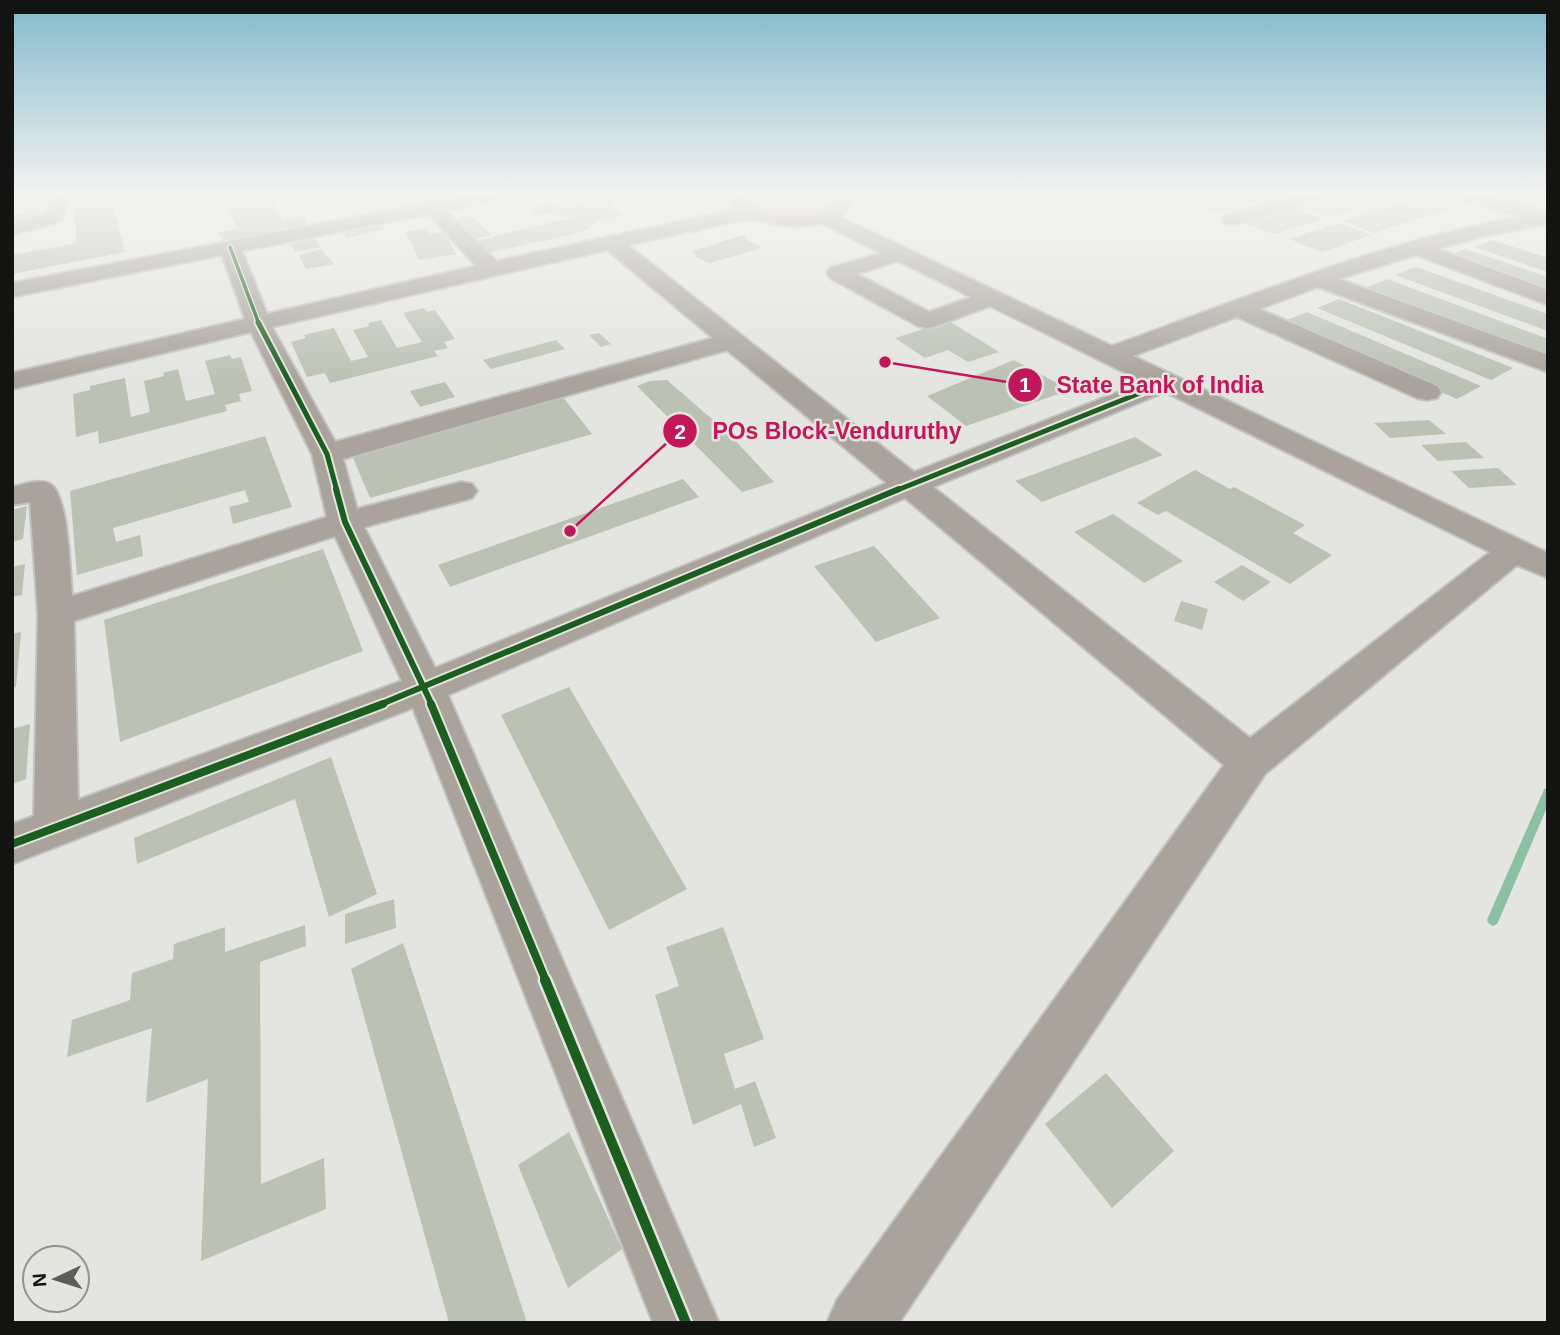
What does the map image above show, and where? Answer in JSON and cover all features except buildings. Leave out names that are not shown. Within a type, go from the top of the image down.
[{"type":"street","points":[[12,289],[182,256]]},
{"type":"street","points":[[233,256],[259,325],[327,454],[345,522],[425,688],[686,1323]]},
{"type":"street","points":[[479,256],[491,269]]},
{"type":"street","points":[[12,381],[550,256]]},
{"type":"street","points":[[629,256],[912,484],[1250,762]]},
{"type":"street","points":[[892,256],[838,273],[927,321],[991,298]]},
{"type":"street","points":[[860,1323],[1250,762],[1530,559],[904,256]]},
{"type":"street","points":[[1110,356],[1354,266],[1387,256]]},
{"type":"street","points":[[1438,256],[1548,298]]},
{"type":"street","points":[[1318,279],[1548,364]]},
{"type":"street","points":[[1238,309],[1427,392]]},
{"type":"street","points":[[327,454],[733,340]]},
{"type":"street","points":[[12,844],[425,688],[912,484],[1165,383]]},
{"type":"street","points":[[12,496],[40,491],[46,499],[56,614],[56,826]]},
{"type":"street","points":[[56,614],[345,522],[461,491]]},
{"type":"waterway","points":[[1493,920],[1548,792]]},
{"type":"cycle path","points":[[233,256],[259,325],[327,454],[345,522],[425,688],[686,1323]]},
{"type":"cycle path","points":[[12,844],[425,688],[912,484],[1165,383]]},
{"type":"place","name":"State Bank of India","points":[[885,362]]},
{"type":"place","name":"POs Block-Venduruthy","points":[[570,531]]}]
